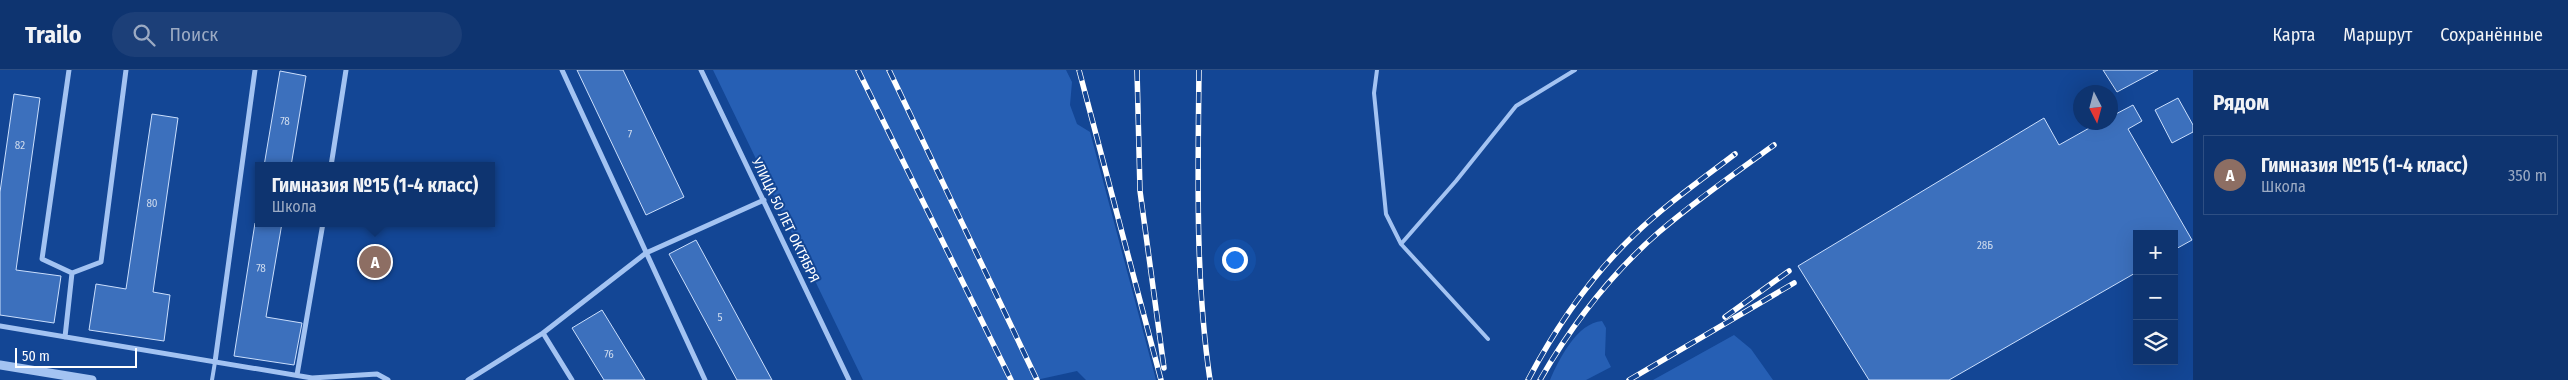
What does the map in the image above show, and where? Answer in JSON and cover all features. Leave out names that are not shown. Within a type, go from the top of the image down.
[{"type":"street","points":[[69,70],[42,259],[72,273],[101,262],[126,70]]},
{"type":"street","points":[[216,362],[255,70]]},
{"type":"street","points":[[332,162],[346,70]]},
{"type":"street","points":[[562,70],[705,380]]},
{"type":"street","name":"УЛИЦА 50 ЛЕТ ОКТЯБРЯ","points":[[701,70],[849,380]]},
{"type":"street","points":[[468,380],[543,333],[646,253],[764,200]]},
{"type":"street","points":[[297,375],[322,227]]},
{"type":"street","points":[[65,337],[72,273]]},
{"type":"street","points":[[0,326],[312,378],[377,374],[388,380]]},
{"type":"street","points":[[543,333],[572,380]]},
{"type":"street","points":[[0,365],[92,380]]},
{"type":"lane","points":[[1377,70],[1374,93],[1380,173],[1386,214],[1401,244],[1488,340]]},
{"type":"lane","points":[[1401,244],[1456,181],[1516,106],[1574,70]]},
{"type":"lane","points":[[212,380],[216,362]]},
{"type":"shaded area","points":[[713,70],[1066,70],[1072,82],[1070,105],[1077,124],[1090,132],[1156,380],[1086,380],[1077,371],[1036,380],[863,380]]},
{"type":"shaded area","points":[[1602,321],[1606,328],[1605,355],[1611,367],[1586,380],[1550,380],[1558,362],[1577,335],[1593,323]]},
{"type":"shaded area","points":[[1734,335],[1751,349],[1773,380],[1653,380]]},
{"type":"building","points":[[577,70],[623,70],[684,197],[646,215]]},
{"type":"building","points":[[2103,70],[2158,70],[2118,91],[2118,85],[2113,85]]},
{"type":"building","points":[[280,71],[306,76],[292,162],[265,162]]},
{"type":"building","points":[[14,94],[40,98],[16,270],[61,276],[54,323],[0,315],[0,192]]},
{"type":"building","points":[[2178,98],[2193,125],[2193,132],[2172,143],[2155,110]]},
{"type":"building","points":[[2133,105],[2142,121],[2128,129],[2192,240],[2178,248],[2178,230],[2133,230],[2133,274],[1949,380],[1869,380],[1798,266],[2044,118],[2059,145],[2086,130],[2118,130],[2118,113]]},
{"type":"building","points":[[152,114],[178,118],[153,292],[170,295],[164,341],[89,330],[96,284],[126,289]]},
{"type":"building","points":[[255,223],[255,227],[281,227],[266,317],[302,323],[294,365],[234,356]]},
{"type":"building","points":[[696,240],[772,380],[737,380],[669,254]]},
{"type":"building","points":[[602,310],[645,380],[604,380],[572,328]]},
{"type":"railway","points":[[858,70],[1011,380]]},
{"type":"railway","points":[[889,70],[1037,380]]},
{"type":"railway","points":[[1079,70],[1161,380]]},
{"type":"railway","points":[[1137,70],[1140,191],[1164,368]]},
{"type":"railway","points":[[1199,70],[1198,225],[1202,303],[1210,380]]},
{"type":"railway","points":[[1540,380],[1579,320],[1625,265],[1659,232],[1687,209],[1774,145]]},
{"type":"railway","points":[[1528,380],[1550,341],[1575,303],[1618,251],[1658,213],[1735,154]]},
{"type":"railway","points":[[1725,317],[1789,271]]},
{"type":"railway","points":[[1629,380],[1794,283]]},
{"type":"place","name":"Гимназия №15 (1-4 класс)","points":[[375,262]]}]
